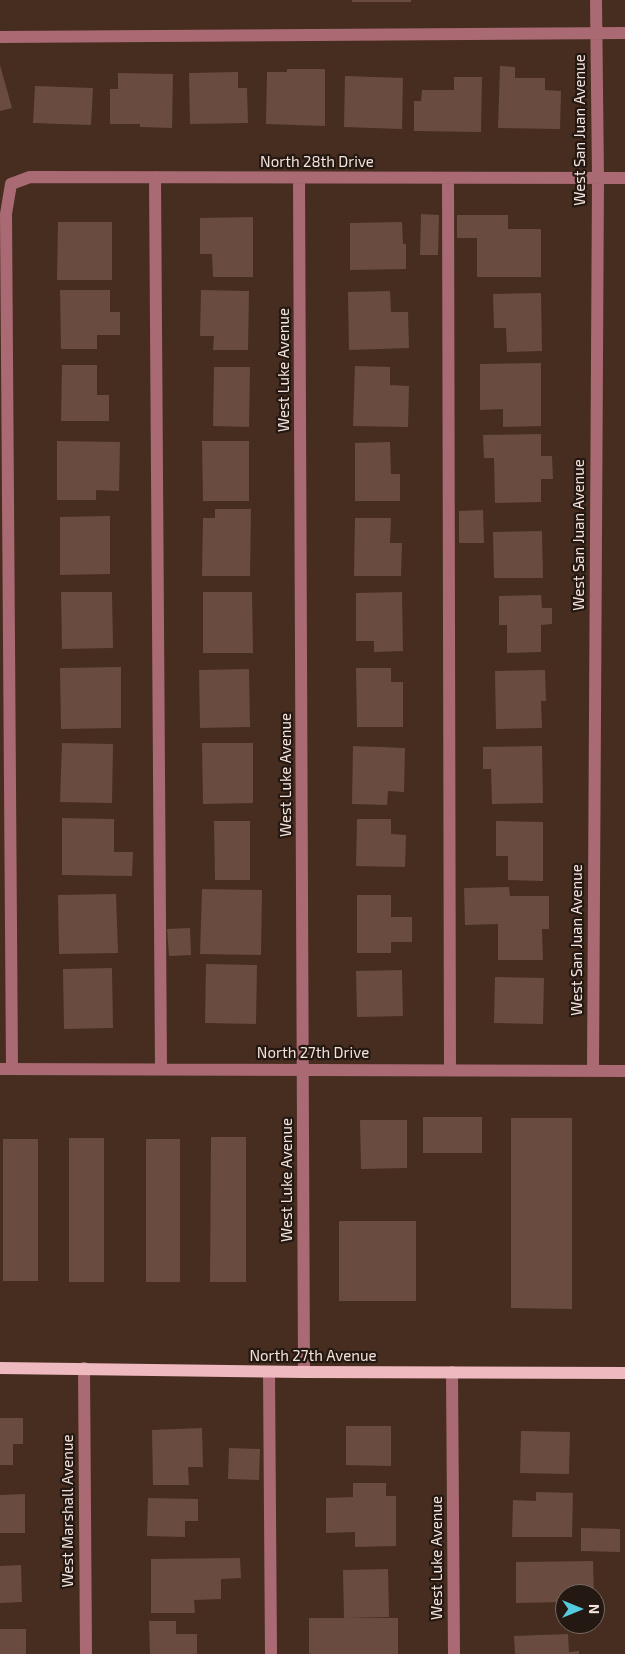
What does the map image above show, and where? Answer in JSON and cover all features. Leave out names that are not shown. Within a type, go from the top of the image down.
[{"type":"main road","name":"North 27th Avenue","points":[[0,1368],[268,1372],[625,1373]]},
{"type":"street","name":"West San Juan Avenue","points":[[593,1070],[598,178],[596,0]]},
{"type":"street","points":[[0,37],[625,33]]},
{"type":"street","name":"North 28th Drive","points":[[6,1069],[6,224],[11,184],[30,177],[625,178]]},
{"type":"street","points":[[155,177],[161,1069]]},
{"type":"street","name":"West Luke Avenue","points":[[299,178],[304,1372]]},
{"type":"street","points":[[448,178],[450,1070]]},
{"type":"street","name":"North 27th Drive","points":[[6,1069],[625,1071]]},
{"type":"street","name":"West Marshall Avenue","points":[[84,1368],[86,1654]]},
{"type":"street","points":[[268,1372],[271,1654]]},
{"type":"street","name":"West Luke Avenue","points":[[452,1372],[454,1654]]},
{"type":"building","points":[[352,0],[411,0],[411,2],[352,2]]},
{"type":"building","points":[[0,65],[12,108],[0,111]]},
{"type":"building","points":[[500,66],[515,67],[515,78],[545,78],[545,90],[561,91],[560,129],[498,128]]},
{"type":"building","points":[[287,69],[325,69],[325,126],[266,124],[267,72],[287,72]]},
{"type":"building","points":[[238,72],[238,88],[247,88],[248,123],[190,124],[189,73]]},
{"type":"building","points":[[118,73],[173,74],[172,128],[140,127],[140,124],[110,124],[110,89],[118,89]]},
{"type":"building","points":[[345,76],[403,78],[402,129],[344,127]]},
{"type":"building","points":[[454,77],[482,77],[481,132],[414,131],[414,101],[421,101],[422,90],[454,90]]},
{"type":"building","points":[[35,86],[93,88],[91,125],[33,123]]},
{"type":"building","points":[[421,214],[439,215],[438,255],[420,255]]},
{"type":"building","points":[[457,215],[508,215],[508,229],[541,229],[541,277],[477,277],[477,238],[457,238]]},
{"type":"building","points":[[253,217],[253,277],[213,277],[212,254],[200,254],[200,218]]},
{"type":"building","points":[[58,222],[112,222],[112,280],[57,280]]},
{"type":"building","points":[[402,222],[403,244],[406,244],[406,269],[350,270],[350,223]]},
{"type":"building","points":[[60,290],[110,290],[110,312],[120,312],[120,335],[97,335],[97,349],[61,349]]},
{"type":"building","points":[[201,290],[249,291],[248,350],[213,350],[214,336],[200,336]]},
{"type":"building","points":[[390,291],[391,312],[408,312],[409,348],[349,350],[348,292]]},
{"type":"building","points":[[541,293],[542,351],[507,352],[506,328],[494,328],[493,294]]},
{"type":"building","points":[[541,363],[541,426],[503,427],[503,409],[480,410],[480,364]]},
{"type":"building","points":[[62,365],[97,365],[97,395],[109,395],[109,421],[61,421]]},
{"type":"building","points":[[355,366],[390,367],[390,385],[409,386],[408,427],[353,426]]},
{"type":"building","points":[[214,367],[250,367],[249,427],[213,426]]},
{"type":"building","points":[[541,434],[541,456],[552,456],[553,479],[541,479],[541,502],[495,503],[494,458],[484,458],[483,435]]},
{"type":"building","points":[[57,441],[120,442],[119,491],[96,490],[96,500],[57,500]]},
{"type":"building","points":[[202,441],[249,441],[249,501],[203,501]]},
{"type":"building","points":[[390,442],[391,474],[400,474],[400,501],[355,501],[355,443]]},
{"type":"building","points":[[215,509],[251,509],[250,576],[202,576],[203,518],[215,518]]},
{"type":"building","points":[[483,510],[484,543],[459,543],[459,511]]},
{"type":"building","points":[[110,516],[110,574],[60,575],[60,517]]},
{"type":"building","points":[[355,518],[391,518],[390,543],[402,543],[401,576],[354,576]]},
{"type":"building","points":[[542,531],[543,578],[494,578],[493,532]]},
{"type":"building","points":[[61,592],[112,592],[113,648],[62,649]]},
{"type":"building","points":[[203,592],[252,592],[253,653],[203,653]]},
{"type":"building","points":[[402,592],[403,651],[374,652],[374,641],[356,641],[356,593]]},
{"type":"building","points":[[541,595],[542,608],[552,608],[552,624],[541,625],[541,652],[507,653],[507,625],[499,625],[499,596]]},
{"type":"building","points":[[121,667],[121,728],[61,729],[60,668]]},
{"type":"building","points":[[356,668],[391,668],[391,682],[403,682],[403,727],[357,727]]},
{"type":"building","points":[[249,669],[250,727],[200,728],[199,670]]},
{"type":"building","points":[[545,670],[546,701],[541,701],[542,728],[496,729],[495,671]]},
{"type":"building","points":[[62,743],[113,744],[112,803],[60,802]]},
{"type":"building","points":[[202,743],[253,743],[253,803],[203,804]]},
{"type":"building","points":[[353,746],[405,748],[404,792],[388,791],[387,805],[352,804]]},
{"type":"building","points":[[542,746],[543,803],[492,804],[491,769],[483,769],[483,747]]},
{"type":"building","points":[[62,818],[114,819],[114,852],[133,852],[132,876],[62,875]]},
{"type":"building","points":[[357,819],[391,819],[391,834],[406,835],[405,867],[356,866]]},
{"type":"building","points":[[214,821],[250,821],[250,880],[215,880]]},
{"type":"building","points":[[496,821],[543,822],[543,881],[508,880],[508,856],[496,856]]},
{"type":"building","points":[[509,887],[510,896],[549,896],[549,929],[542,929],[543,960],[498,960],[498,924],[465,925],[464,888]]},
{"type":"building","points":[[202,889],[262,890],[261,955],[200,954]]},
{"type":"building","points":[[116,894],[118,953],[59,954],[58,895]]},
{"type":"building","points":[[357,895],[391,895],[391,917],[412,917],[412,942],[391,942],[391,953],[357,953]]},
{"type":"building","points":[[190,928],[191,955],[169,956],[167,929]]},
{"type":"building","points":[[206,964],[257,965],[256,1024],[205,1023]]},
{"type":"building","points":[[112,968],[113,1028],[64,1029],[63,969]]},
{"type":"building","points":[[402,970],[403,1016],[357,1017],[356,971]]},
{"type":"building","points":[[495,977],[544,978],[543,1024],[494,1023]]},
{"type":"building","points":[[423,1117],[482,1117],[482,1153],[423,1153]]},
{"type":"building","points":[[511,1118],[572,1118],[572,1309],[511,1308]]},
{"type":"building","points":[[360,1120],[407,1120],[407,1168],[361,1169]]},
{"type":"building","points":[[211,1137],[246,1137],[246,1282],[210,1282]]},
{"type":"building","points":[[69,1138],[104,1138],[104,1282],[69,1282]]},
{"type":"building","points":[[3,1139],[38,1139],[38,1281],[3,1281]]},
{"type":"building","points":[[146,1139],[180,1139],[180,1282],[146,1282]]},
{"type":"building","points":[[339,1221],[416,1221],[416,1301],[339,1301]]},
{"type":"building","points":[[0,1418],[23,1418],[23,1444],[13,1444],[13,1465],[0,1465]]},
{"type":"building","points":[[346,1426],[391,1426],[391,1466],[346,1465]]},
{"type":"building","points":[[202,1428],[203,1467],[188,1467],[189,1485],[153,1485],[152,1430]]},
{"type":"building","points":[[521,1431],[570,1432],[569,1474],[520,1473]]},
{"type":"building","points":[[229,1448],[260,1449],[259,1480],[228,1479]]},
{"type":"building","points":[[353,1483],[386,1483],[386,1496],[396,1496],[396,1546],[355,1547],[355,1532],[326,1533],[326,1498],[353,1497]]},
{"type":"building","points":[[536,1492],[573,1493],[572,1537],[512,1537],[513,1500],[536,1501]]},
{"type":"building","points":[[25,1494],[25,1533],[0,1533],[0,1495]]},
{"type":"building","points":[[148,1498],[198,1499],[198,1521],[185,1521],[185,1537],[147,1536]]},
{"type":"building","points":[[581,1528],[620,1529],[620,1552],[581,1551]]},
{"type":"building","points":[[240,1558],[241,1578],[221,1579],[221,1599],[194,1600],[195,1613],[151,1613],[151,1559]]},
{"type":"building","points":[[593,1561],[594,1584],[555,1584],[555,1602],[516,1603],[516,1562]]},
{"type":"building","points":[[21,1565],[22,1602],[0,1603],[0,1566]]},
{"type":"building","points":[[388,1569],[389,1617],[344,1618],[343,1570]]},
{"type":"building","points":[[309,1618],[398,1618],[398,1654],[309,1654]]},
{"type":"building","points":[[149,1621],[176,1621],[176,1634],[197,1634],[197,1654],[150,1654]]},
{"type":"building","points":[[0,1629],[26,1629],[26,1654],[0,1654]]},
{"type":"building","points":[[568,1634],[569,1652],[579,1651],[579,1654],[515,1654],[514,1636]]}]
